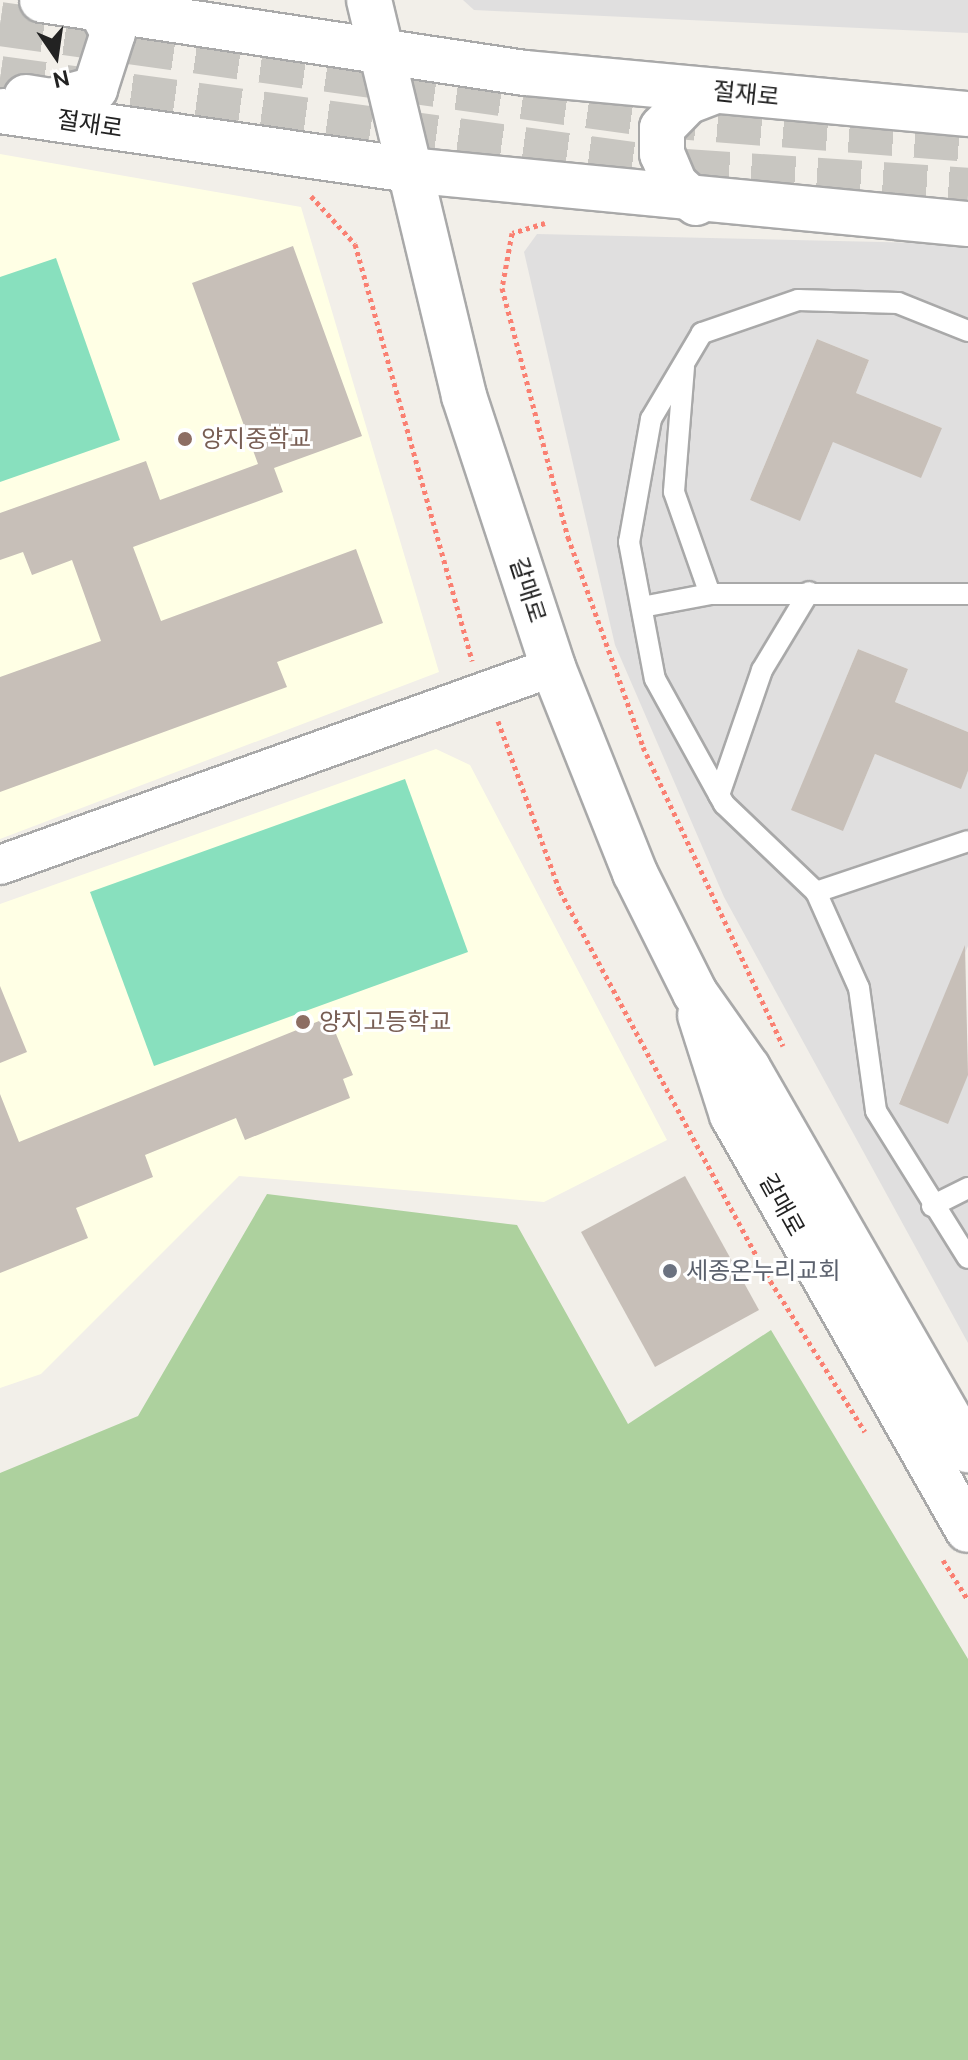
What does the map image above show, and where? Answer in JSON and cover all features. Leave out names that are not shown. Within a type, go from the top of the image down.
[{"type":"street","points":[[0,93],[51,101],[95,89],[113,33],[100,9],[42,0]]},
{"type":"street","points":[[369,0],[383,55]]},
{"type":"street","name":"절재로","points":[[100,9],[383,55],[525,73],[968,114]]},
{"type":"street","name":"갈매로","points":[[383,55],[464,396],[553,667],[635,873],[695,993],[748,1068],[968,1450]]},
{"type":"street","points":[[715,91],[687,102],[662,128],[666,164],[696,203],[968,224]]},
{"type":"street","name":"절재로","points":[[0,111],[275,153],[696,203]]},
{"type":"street","points":[[0,865],[553,667]]},
{"type":"street","name":"갈매로","points":[[695,993],[732,1115],[952,1540]]},
{"type":"lane","points":[[968,331],[898,303],[798,300],[702,333],[651,419],[629,542],[655,679],[719,795],[816,892],[859,988],[876,1111],[932,1206],[968,1258]]},
{"type":"lane","points":[[684,363],[674,492],[710,594]]},
{"type":"lane","points":[[719,795],[762,670],[809,592]]},
{"type":"lane","points":[[642,607],[710,594],[968,594]]},
{"type":"lane","points":[[816,892],[968,841]]},
{"type":"lane","points":[[932,1206],[968,1188]]},
{"type":"path","points":[[308,192],[355,244],[464,643],[560,891],[766,1274],[874,1447]]},
{"type":"path","points":[[550,221],[512,233],[502,288],[568,537],[643,747],[787,1053]]},
{"type":"path","points":[[952,1540],[968,1600]]},
{"type":"shaded area","points":[[463,0],[968,0],[968,33],[474,10]]},
{"type":"shaded area","name":"양지중학교","points":[[0,154],[301,207],[439,672],[0,839]]},
{"type":"shaded area","points":[[537,234],[968,244],[968,732],[895,702],[908,669],[858,649],[792,809],[843,830],[875,754],[961,788],[968,771],[968,946],[899,1103],[968,1075],[968,1343],[724,897],[615,645],[524,252]],"holes":[[[817,339],[869,360],[856,393],[942,428],[833,442],[800,520],[750,500]]]},
{"type":"shaded area","name":"양지고등학교","points":[[436,749],[470,765],[667,1140],[544,1202],[239,1176],[41,1374],[0,1388],[0,904]]},
{"type":"green space","points":[[56,258],[120,440],[0,482],[0,277]]},
{"type":"green space","points":[[405,779],[468,952],[154,1066],[90,892]]},
{"type":"green space","points":[[267,1194],[517,1225],[628,1424],[771,1330],[968,1659],[968,2060],[0,2060],[0,1473],[138,1416]]},
{"type":"building","points":[[293,246],[362,436],[274,468],[283,492],[133,547],[161,621],[356,549],[383,623],[277,662],[287,687],[0,792],[0,677],[101,641],[72,560],[32,575],[23,552],[0,560],[0,513],[146,461],[160,500],[258,464],[192,283]]},
{"type":"building","points":[[817,339],[869,360],[856,393],[942,428],[921,478],[833,442],[800,521],[750,500]]},
{"type":"building","points":[[858,649],[908,669],[895,702],[968,732],[968,771],[961,789],[875,754],[843,831],[791,810]]},
{"type":"building","points":[[965,945],[968,1075],[948,1124],[899,1104]]},
{"type":"building","points":[[0,986],[27,1052],[0,1063]]},
{"type":"building","points":[[329,1017],[353,1075],[343,1079],[350,1098],[245,1140],[236,1118],[145,1155],[153,1177],[76,1208],[88,1238],[0,1273],[0,1094],[19,1142]]},
{"type":"building","name":"세종온누리교회","points":[[685,1176],[759,1310],[655,1367],[581,1232]]},
{"type":"tunnel","points":[[0,24],[652,115],[968,140]]},
{"type":"tunnel","points":[[0,78],[685,171],[968,190]]},
{"type":"place","name":"양지중학교","points":[[185,439]]},
{"type":"place","name":"양지고등학교","points":[[303,1022]]},
{"type":"place","name":"세종온누리교회","points":[[670,1271]]}]
